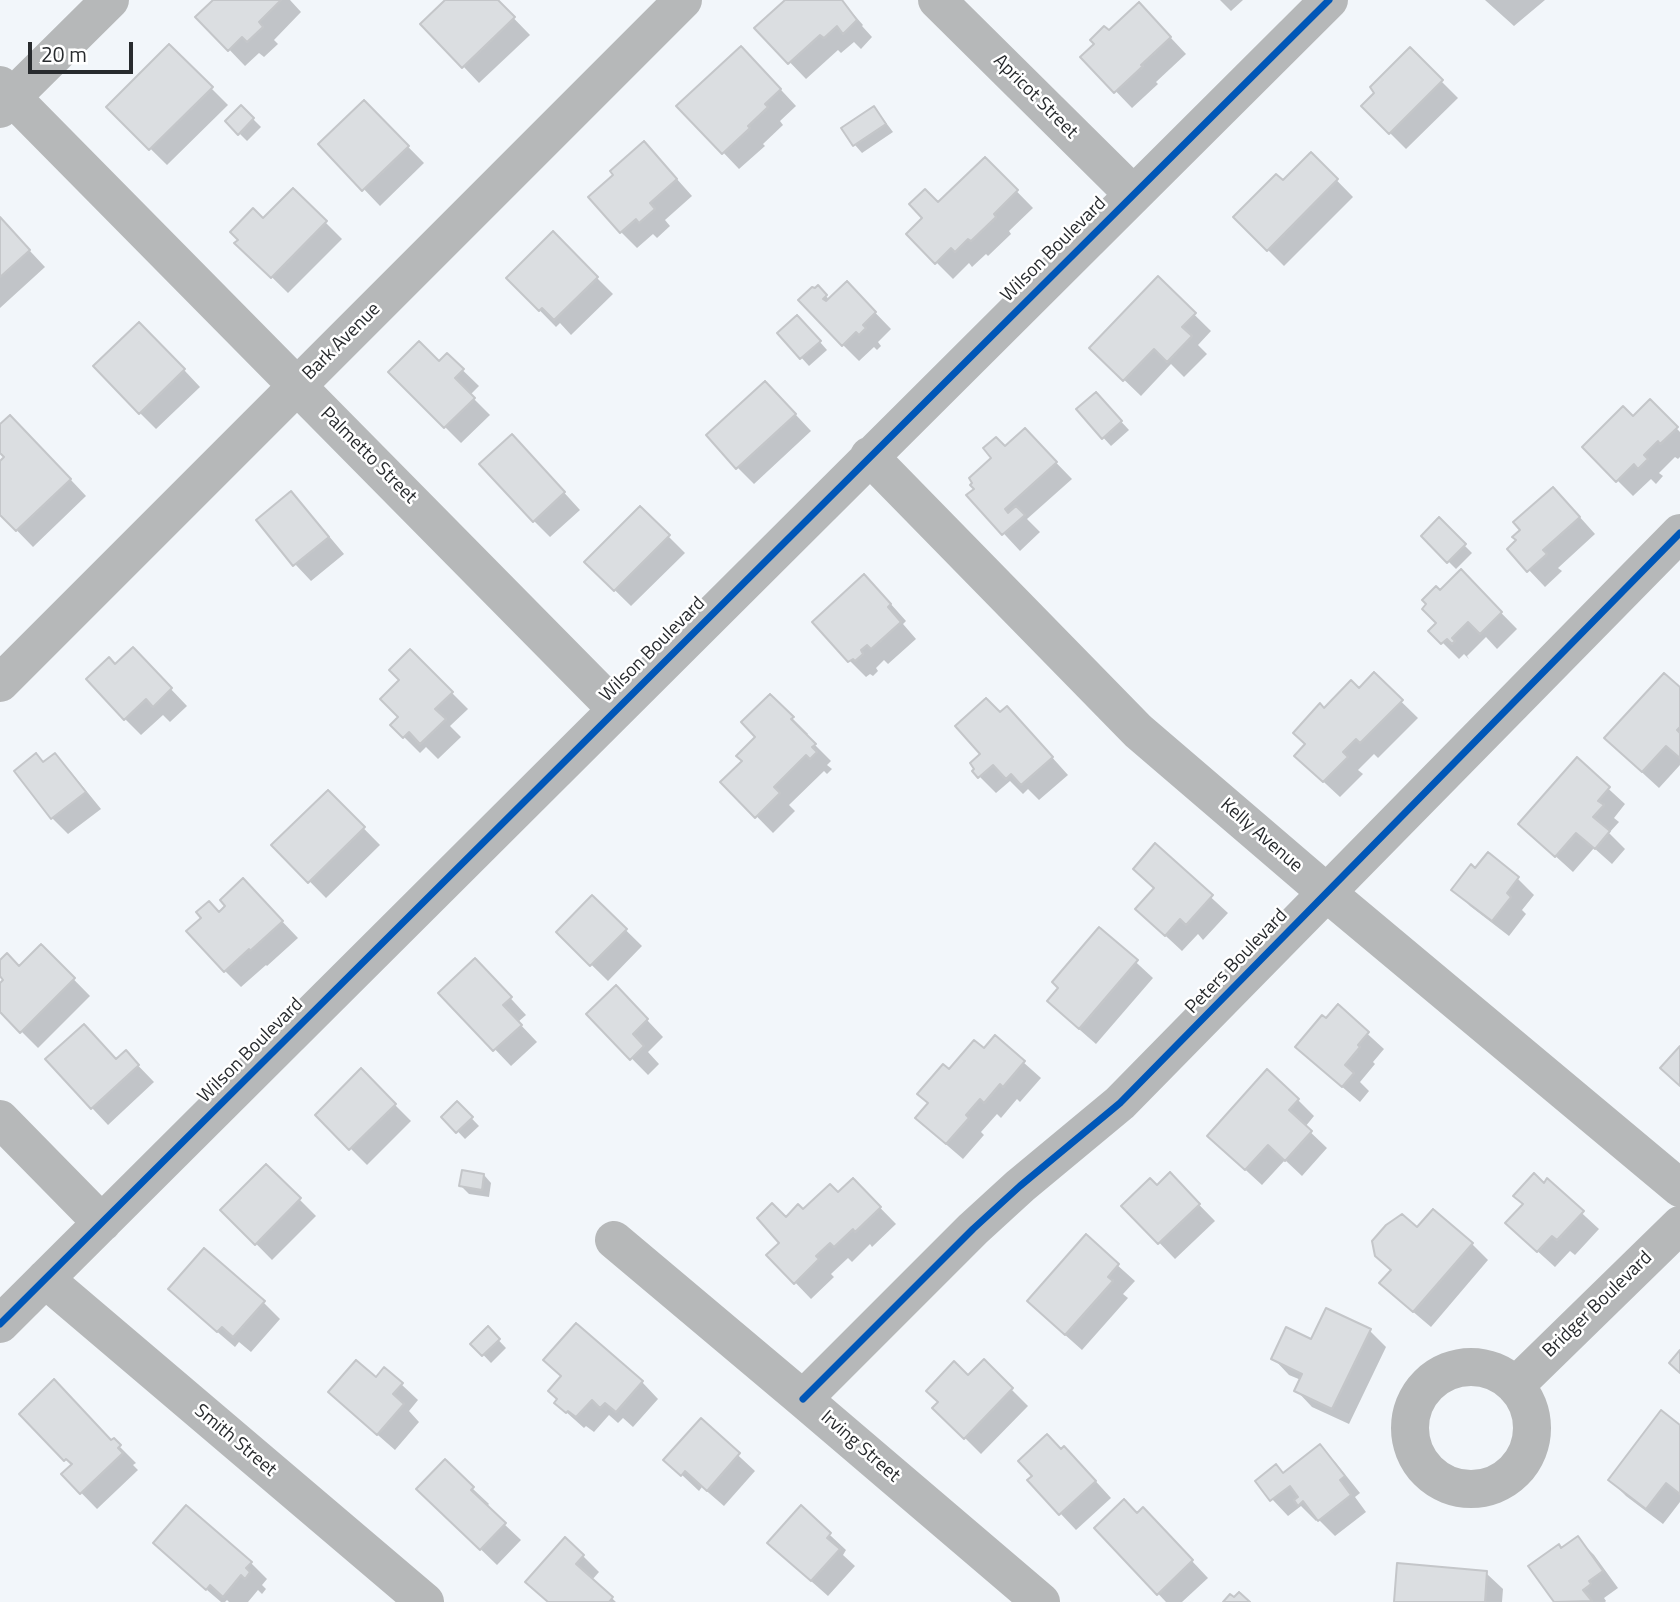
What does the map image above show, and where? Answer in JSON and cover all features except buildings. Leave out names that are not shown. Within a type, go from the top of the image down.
[{"type":"street","points":[[4,97],[110,0]]},
{"type":"street","name":"Bark Avenue","points":[[0,684],[683,0]]},
{"type":"street","name":"Apricot Street","points":[[937,0],[1133,194]]},
{"type":"street","name":"Wilson Boulevard","points":[[0,1324],[1329,0]]},
{"type":"street","name":"Palmetto Street","points":[[4,97],[299,386],[616,709]]},
{"type":"street","name":"Kelly Avenue","points":[[869,456],[1138,731],[1680,1188]]},
{"type":"street","name":"Peters Boulevard","points":[[803,1399],[973,1229],[1120,1103],[1680,533]]},
{"type":"street","points":[[0,1119],[102,1223]]},
{"type":"street","name":"Bridger Boulevard","points":[[1515,1386],[1680,1225]]},
{"type":"street","name":"Irving Street","points":[[614,1240],[1041,1602]]},
{"type":"street","name":"Smith Street","points":[[45,1279],[425,1602]]},
{"type":"cycle path","points":[[0,1324],[1329,0]]},
{"type":"cycle path","points":[[803,1399],[973,1229],[1120,1103],[1680,533]]}]
